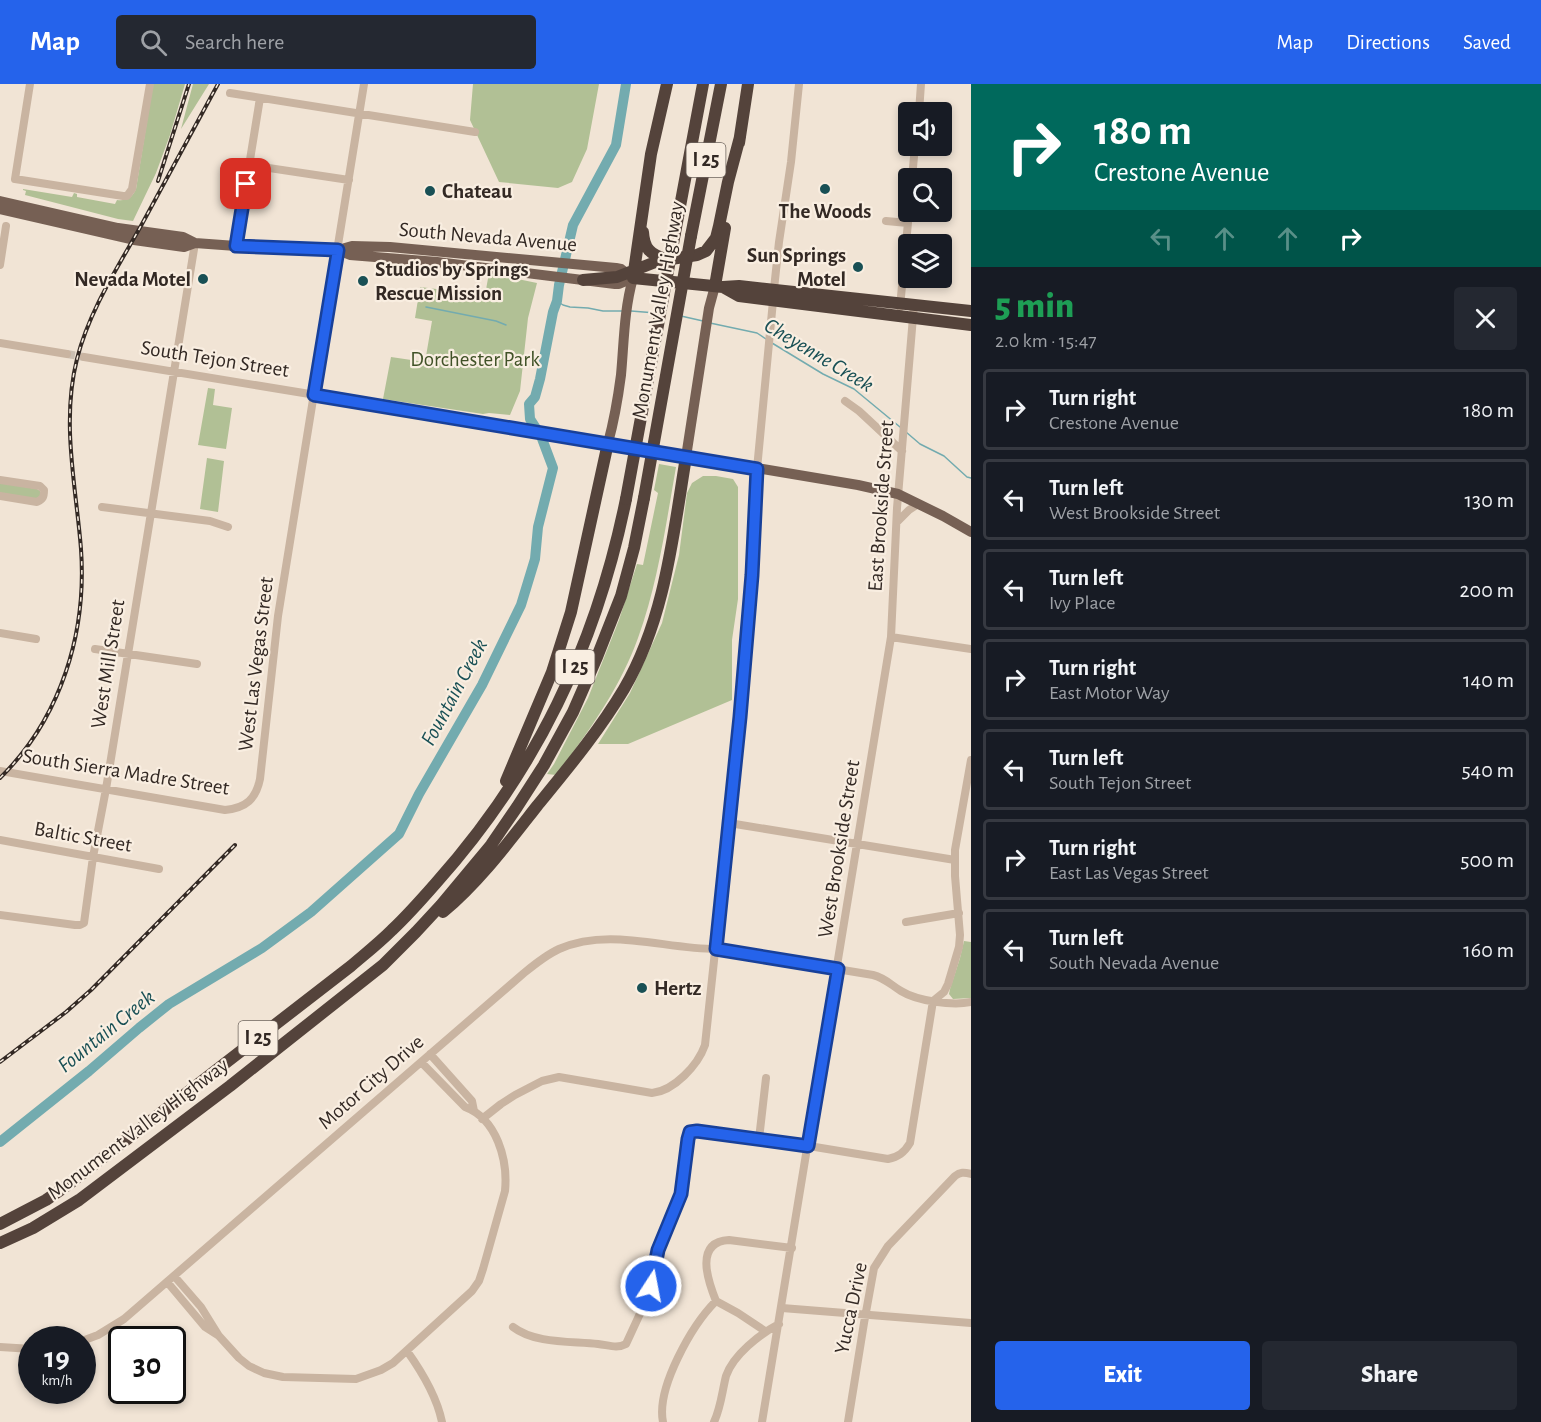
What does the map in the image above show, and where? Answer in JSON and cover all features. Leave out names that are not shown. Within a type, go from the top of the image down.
[{"type":"highway","points":[[623,275],[667,84]]},
{"type":"highway","name":"Monument Valley Highway","points":[[0,1224],[46,1200],[69,1184],[351,966],[393,930],[460,856],[516,778],[561,699],[604,591],[626,499],[703,84]]},
{"type":"highway","name":"Monument Valley Highway","points":[[0,1244],[56,1215],[88,1193],[383,965],[404,946],[441,905],[491,844],[544,765],[568,721],[597,657],[621,596],[634,548],[721,84]]},
{"type":"highway","points":[[719,287],[748,84]]},
{"type":"highway","points":[[583,280],[623,275],[650,263],[697,255],[706,251],[711,246],[719,226],[740,137]]},
{"type":"highway","points":[[648,168],[645,246],[650,253],[668,260]]},
{"type":"highway","name":"South Nevada Avenue","points":[[623,275],[719,287],[739,296],[774,295],[900,310],[914,305],[971,312]]},
{"type":"highway","name":"South Nevada Avenue","points":[[900,310],[912,318],[971,325]]},
{"type":"highway","points":[[488,820],[522,748],[558,654],[574,601],[608,443]]},
{"type":"highway","points":[[404,946],[447,908],[492,861],[596,733],[625,689],[646,642],[660,599],[670,558],[686,457]]},
{"type":"main road","name":"South Nevada Avenue","points":[[0,201],[118,228],[183,237],[195,243],[338,250],[352,246],[390,247],[519,259],[623,275]]},
{"type":"main road","name":"South Nevada Avenue","points":[[0,209],[134,240],[184,247],[195,243]]},
{"type":"main road","name":"South Nevada Avenue","points":[[338,250],[350,255],[437,262],[583,280]]},
{"type":"main road","points":[[608,443],[620,376],[628,294],[623,275]]},
{"type":"main road","points":[[686,457],[709,308],[719,287]]},
{"type":"main road","name":"South Tejon Street","points":[[608,443],[858,485],[898,494],[971,532]]},
{"type":"street","points":[[30,84],[15,179],[123,196],[129,195],[132,189],[150,84]]},
{"type":"street","name":"West Las Vegas Street","points":[[246,803],[255,795],[260,779],[278,616],[364,84]]},
{"type":"street","points":[[482,1119],[515,1095],[542,1081],[559,1077],[652,1093],[662,1091],[671,1087],[698,1061],[705,1045],[752,575],[757,469],[779,242],[800,84]]},
{"type":"street","points":[[920,102],[921,84]]},
{"type":"street","points":[[230,93],[475,132]]},
{"type":"street","points":[[236,246],[260,98]]},
{"type":"street","points":[[249,165],[349,180]]},
{"type":"street","points":[[886,222],[908,223],[900,310]]},
{"type":"street","points":[[0,265],[6,226]]},
{"type":"street","name":"West Mill Street","points":[[0,915],[80,925],[84,923],[195,243]]},
{"type":"street","name":"East Brookside Street","points":[[891,637],[898,494],[914,305]]},
{"type":"street","points":[[0,343],[68,354]]},
{"type":"street","name":"South Tejon Street","points":[[84,357],[608,443]]},
{"type":"street","points":[[845,400],[902,451]]},
{"type":"street","points":[[0,480],[40,486],[44,490],[44,495],[42,499],[33,502],[0,496]]},
{"type":"street","points":[[897,522],[918,504]]},
{"type":"street","points":[[102,507],[210,521],[228,527]]},
{"type":"street","points":[[0,633],[36,639]]},
{"type":"street","points":[[891,637],[971,649]]},
{"type":"street","name":"West Brookside Street","points":[[762,1422],[891,637]]},
{"type":"street","points":[[94,648],[197,664]]},
{"type":"street","points":[[515,1328],[535,1337],[571,1343],[616,1347],[626,1344],[650,1292],[658,1250],[681,1194],[690,1132],[759,1139],[888,1159],[906,1150],[910,1143],[933,1001],[944,992],[948,984],[960,935],[955,850],[968,797],[971,760]]},
{"type":"street","name":"South Sierra Madre Street","points":[[0,771],[225,810],[234,809],[246,803]]},
{"type":"street","points":[[729,823],[955,860]]},
{"type":"street","name":"Baltic Street","points":[[0,840],[159,869]]},
{"type":"street","points":[[906,922],[959,913]]},
{"type":"street","name":"Motor City Drive","points":[[96,1336],[121,1322],[172,1280],[535,964],[565,947],[579,942],[606,939],[716,949],[881,977],[902,992],[933,1001],[960,1004],[971,1002]]},
{"type":"street","points":[[430,1054],[472,1101],[474,1111]]},
{"type":"street","points":[[172,1280],[205,1327],[219,1336],[249,1366],[264,1373],[283,1377],[356,1378],[393,1364],[407,1352],[472,1291],[479,1281],[505,1191],[506,1178],[503,1155],[497,1140],[482,1119],[474,1111],[465,1107],[421,1062]]},
{"type":"street","points":[[759,1139],[766,1078]]},
{"type":"street","name":"Yucca Drive","points":[[848,1422],[874,1268],[888,1246],[955,1176],[965,1172],[971,1174]]},
{"type":"street","points":[[765,1331],[716,1301],[708,1282],[706,1266],[710,1251],[717,1242],[729,1240],[792,1248]]},
{"type":"street","points":[[663,1422],[663,1399],[670,1376],[701,1318],[716,1301]]},
{"type":"street","points":[[782,1308],[971,1323]]},
{"type":"street","points":[[714,1422],[731,1366],[742,1352],[765,1331],[779,1324]]},
{"type":"street","points":[[0,1347],[18,1349]]},
{"type":"street","points":[[407,1352],[417,1364],[427,1383],[442,1422]]},
{"type":"green space","points":[[153,84],[185,84],[156,173],[133,221],[25,195],[26,191],[23,189],[72,197],[74,193],[77,197],[115,204],[117,200],[131,197],[136,189]]},
{"type":"green space","points":[[193,84],[209,84],[181,129]]},
{"type":"green space","points":[[473,84],[599,84],[587,149],[572,182],[558,188],[499,182],[470,120]]},
{"type":"green space","name":"Dorchester Park","points":[[489,273],[537,283],[528,318],[520,391],[510,415],[483,414],[383,399],[391,357],[425,362],[432,321],[415,318],[420,287],[485,295]]},
{"type":"green space","points":[[208,388],[215,389],[213,405],[232,408],[226,449],[198,445]]},
{"type":"green space","points":[[207,458],[224,461],[218,512],[200,509]]},
{"type":"green space","points":[[659,464],[676,467],[656,575],[638,638],[613,692],[591,726],[556,775],[547,774],[588,698],[619,620],[637,564],[643,565],[658,493],[654,490]]},
{"type":"green space","points":[[703,476],[733,479],[738,487],[738,599],[732,640],[732,700],[628,744],[598,744],[630,693],[662,623],[679,555],[687,493],[692,483]]},
{"type":"green space","points":[[0,483],[37,489],[40,491],[40,496],[36,499],[0,493]]},
{"type":"green space","points":[[964,941],[971,942],[971,998],[953,999],[949,994]]},
{"type":"waterway","name":"Fountain Creek","points":[[0,1142],[169,1004],[262,948],[311,912],[399,834],[419,794],[482,685],[521,605],[535,559],[538,527],[553,468],[541,436],[530,419],[529,404],[535,397],[540,379],[573,225],[616,145],[626,84]]},
{"type":"waterway","name":"Cheyenne Creek","points":[[557,301],[570,307],[623,311]]},
{"type":"waterway","points":[[426,307],[506,325]]},
{"type":"waterway","name":"Cheyenne Creek","points":[[631,311],[656,313]]},
{"type":"waterway","name":"Cheyenne Creek","points":[[681,316],[703,321]]},
{"type":"waterway","name":"Cheyenne Creek","points":[[710,323],[757,333],[766,339]]},
{"type":"waterway","name":"Cheyenne Creek","points":[[772,343],[823,374],[854,389],[900,427]]},
{"type":"waterway","name":"Cheyenne Creek","points":[[906,432],[920,444],[944,456],[971,478]]},
{"type":"tunnel","points":[[67,354],[84,357]]},
{"type":"railway","points":[[158,181],[189,84]]},
{"type":"railway","points":[[0,778],[39,729],[66,672],[74,643],[82,580],[71,454],[70,406],[72,383],[82,341],[105,290],[218,84]]},
{"type":"railway","points":[[0,1062],[91,990],[235,845]]},
{"type":"place","name":"The Woods","points":[[825,189]]},
{"type":"place","name":"Chateau","points":[[430,191]]},
{"type":"place","name":"Sun Springs Motel","points":[[858,267]]},
{"type":"place","name":"Nevada Motel","points":[[203,279]]},
{"type":"place","name":"Studios by Springs Rescue Mission","points":[[363,281]]},
{"type":"place","name":"Hertz","points":[[642,988]]},
{"type":"route","points":[[246,184],[236,246],[338,250],[314,395],[757,469],[752,575],[740,717],[716,949],[838,969],[808,1146],[697,1131],[690,1132],[681,1194],[660,1243],[651,1286]]}]
